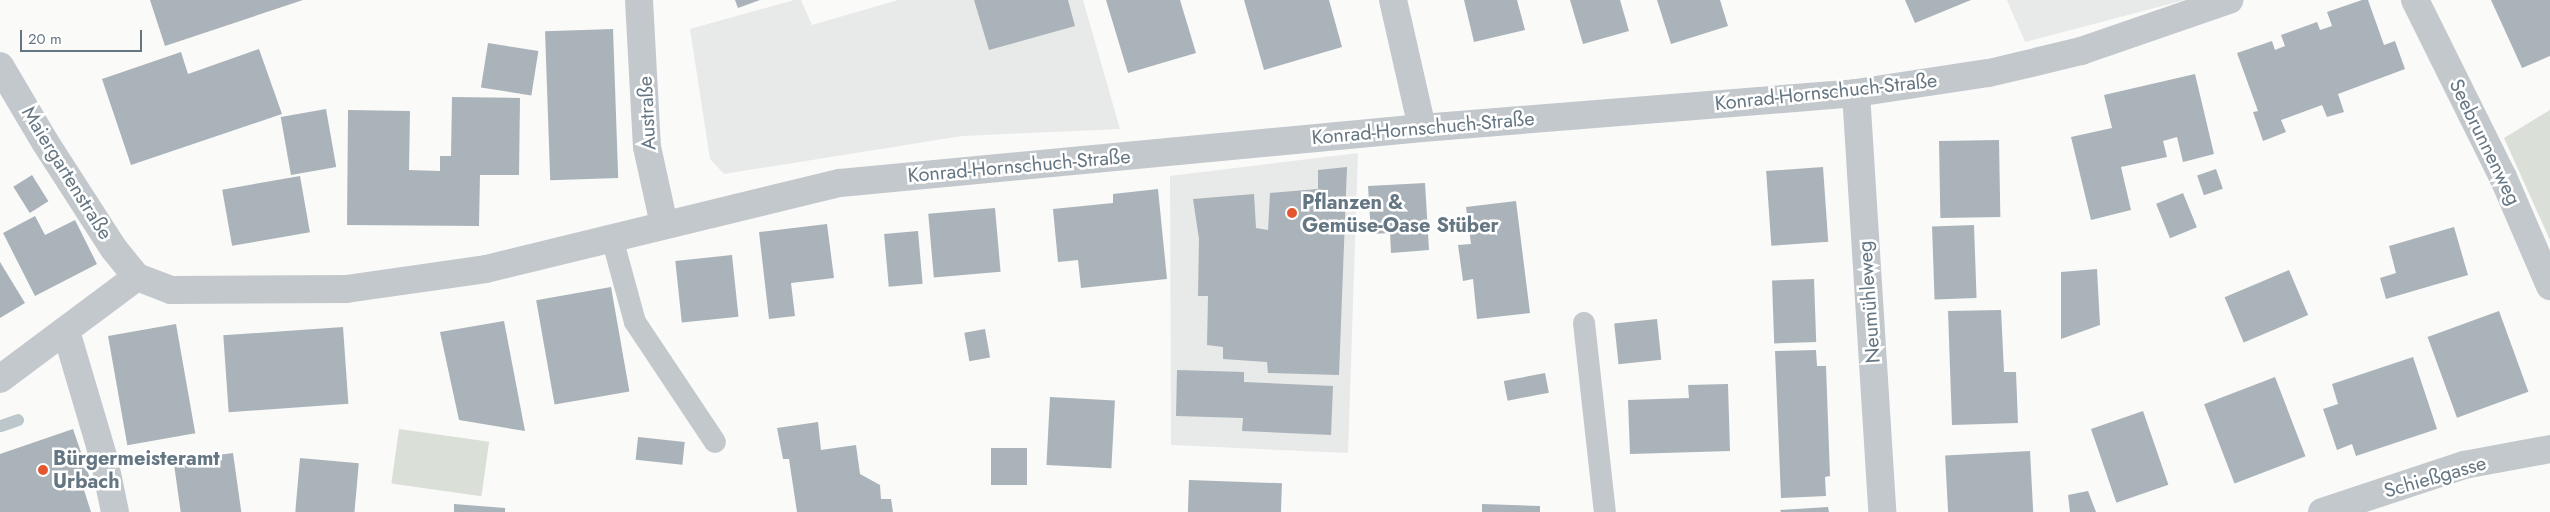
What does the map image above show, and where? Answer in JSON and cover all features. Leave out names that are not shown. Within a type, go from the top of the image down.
[{"type":"street","name":"Austraße","points":[[639,0],[647,147],[664,224]]},
{"type":"street","points":[[1393,0],[1422,128]]},
{"type":"street","name":"Seebrunnenweg","points":[[2415,0],[2503,177],[2550,286]]},
{"type":"street","name":"Konrad-Hornschuch-Straße","points":[[137,278],[171,290],[346,289],[486,269],[840,182],[1422,128],[1856,93],[1988,73],[2072,53],[2223,2]]},
{"type":"street","name":"Maiergartenstraße","points":[[0,66],[45,142],[114,249],[137,278]]},
{"type":"street","name":"Neumühleweg","points":[[1856,93],[1882,512]]},
{"type":"street","points":[[0,379],[137,278]]},
{"type":"street","points":[[66,332],[104,459],[116,512]]},
{"type":"street","name":"Schießgasse","points":[[2322,512],[2464,465],[2550,449]]},
{"type":"lane","points":[[612,238],[635,322],[714,442]]},
{"type":"lane","points":[[1584,323],[1605,512]]},
{"type":"shaded area","points":[[794,0],[801,0],[812,25],[898,0],[1083,0],[1120,129],[962,136],[724,174],[710,159],[690,29]]},
{"type":"shaded area","points":[[2007,0],[2185,0],[2025,42]]},
{"type":"shaded area","points":[[2550,110],[2550,240],[2504,138]]},
{"type":"shaded area","points":[[1358,153],[1348,453],[1171,445],[1170,176]]},
{"type":"shaded area","points":[[399,429],[489,442],[481,496],[391,483]]},
{"type":"building","points":[[150,0],[303,0],[165,46]]},
{"type":"building","points":[[735,0],[760,0],[738,8]]},
{"type":"building","points":[[974,0],[1068,0],[1075,26],[989,50]]},
{"type":"building","points":[[1106,0],[1180,0],[1196,53],[1128,73]]},
{"type":"building","points":[[1244,0],[1329,0],[1342,47],[1264,70]]},
{"type":"building","points":[[1464,0],[1517,0],[1525,30],[1474,42]]},
{"type":"building","points":[[1570,0],[1620,0],[1629,31],[1583,44]]},
{"type":"building","points":[[1657,0],[1720,0],[1728,26],[1671,44]]},
{"type":"building","points":[[1905,0],[1971,0],[1915,23]]},
{"type":"building","points":[[2362,0],[2368,0],[2384,45],[2395,41],[2405,69],[2338,94],[2344,112],[2327,117],[2322,105],[2281,120],[2286,132],[2263,141],[2253,112],[2258,111],[2237,53],[2272,41],[2275,50],[2285,46],[2281,35],[2317,22],[2320,30],[2332,26],[2327,12]]},
{"type":"building","points":[[2491,0],[2550,0],[2550,56],[2522,68]]},
{"type":"building","points":[[613,29],[618,178],[550,180],[545,31]]},
{"type":"building","points":[[488,43],[538,51],[531,95],[481,87]]},
{"type":"building","points":[[259,49],[282,114],[131,165],[102,79],[181,52],[188,74]]},
{"type":"building","points":[[2195,74],[2214,154],[2183,162],[2177,137],[2163,141],[2167,157],[2121,167],[2131,210],[2091,220],[2071,137],[2112,128],[2104,95]]},
{"type":"building","points":[[452,97],[520,98],[519,175],[480,175],[479,226],[347,225],[348,110],[410,111],[409,170],[440,171],[440,156],[451,156]]},
{"type":"building","points":[[326,109],[336,167],[291,175],[281,117]]},
{"type":"building","points":[[1999,140],[2000,217],[1940,218],[1939,141]]},
{"type":"building","points":[[1347,167],[1339,375],[1268,373],[1267,362],[1223,359],[1223,347],[1207,345],[1208,296],[1198,296],[1199,239],[1193,199],[1254,194],[1256,228],[1268,230],[1270,193],[1318,189],[1318,170]]},
{"type":"building","points":[[1823,167],[1828,242],[1771,246],[1766,171]]},
{"type":"building","points":[[2216,169],[2223,189],[2204,195],[2197,176]]},
{"type":"building","points":[[32,175],[48,201],[30,213],[13,187]]},
{"type":"building","points":[[300,176],[310,232],[232,246],[222,190]]},
{"type":"building","points":[[1425,183],[1429,250],[1391,253],[1390,233],[1371,234],[1368,186]]},
{"type":"building","points":[[1158,189],[1167,279],[1081,288],[1078,260],[1058,262],[1053,209],[1113,203],[1113,194]]},
{"type":"building","points":[[2183,193],[2197,227],[2170,238],[2156,204]]},
{"type":"building","points":[[1516,201],[1530,313],[1477,319],[1473,279],[1463,281],[1458,245],[1471,244],[1466,207]]},
{"type":"building","points":[[995,208],[1001,272],[934,278],[928,214]]},
{"type":"building","points":[[35,216],[45,235],[75,220],[97,264],[35,296],[3,233]]},
{"type":"building","points":[[827,224],[834,278],[791,283],[795,316],[769,319],[759,232]]},
{"type":"building","points":[[1974,225],[1977,298],[1935,299],[1932,226]]},
{"type":"building","points":[[2454,227],[2468,275],[2386,299],[2380,278],[2396,273],[2389,246]]},
{"type":"building","points":[[918,231],[923,284],[889,287],[884,234]]},
{"type":"building","points":[[732,255],[738,317],[682,323],[675,261]]},
{"type":"building","points":[[0,262],[25,303],[0,318]]},
{"type":"building","points":[[2097,269],[2100,325],[2061,339],[2061,272]]},
{"type":"building","points":[[2289,270],[2308,315],[2244,342],[2225,297]]},
{"type":"building","points":[[1814,279],[1816,342],[1774,343],[1772,280]]},
{"type":"building","points":[[611,287],[629,391],[555,405],[536,300]]},
{"type":"building","points":[[2001,310],[2004,372],[2016,372],[2018,423],[1952,425],[1948,311]]},
{"type":"building","points":[[2499,311],[2528,392],[2457,418],[2428,337]]},
{"type":"building","points":[[1657,319],[1661,360],[1619,364],[1614,323]]},
{"type":"building","points":[[504,321],[525,431],[459,420],[440,332]]},
{"type":"building","points":[[176,324],[195,433],[127,445],[108,336]]},
{"type":"building","points":[[343,327],[348,404],[229,412],[223,335]]},
{"type":"building","points":[[985,329],[990,358],[969,361],[964,333]]},
{"type":"building","points":[[1816,350],[1817,366],[1826,366],[1830,476],[1825,477],[1826,496],[1781,498],[1775,351]]},
{"type":"building","points":[[2413,357],[2437,429],[2356,456],[2352,444],[2337,450],[2323,409],[2338,404],[2332,384]]},
{"type":"building","points":[[1177,370],[1244,372],[1244,382],[1333,386],[1331,435],[1242,431],[1243,418],[1176,416]]},
{"type":"building","points":[[1545,373],[1549,393],[1508,401],[1504,381]]},
{"type":"building","points":[[2275,377],[2305,456],[2235,484],[2204,404]]},
{"type":"building","points":[[1728,384],[1730,451],[1630,454],[1628,400],[1689,398],[1688,385]]},
{"type":"building","points":[[1050,397],[1115,400],[1111,468],[1046,465]]},
{"type":"building","points":[[2143,411],[2168,485],[2116,503],[2091,429]]},
{"type":"building","points":[[818,422],[821,450],[856,445],[860,474],[880,485],[881,499],[891,499],[893,512],[797,512],[789,459],[783,459],[777,428]]},
{"type":"building","name":"Bürgermeisteramt Urbach","points":[[73,429],[93,487],[84,490],[91,512],[0,512],[0,454]]},
{"type":"building","points":[[638,437],[685,442],[682,465],[636,460]]},
{"type":"building","points":[[991,448],[1027,448],[1027,485],[991,485]]},
{"type":"building","points":[[2030,451],[2033,512],[1948,512],[1945,455]]},
{"type":"building","points":[[233,453],[241,512],[181,512],[174,461]]},
{"type":"building","points":[[300,458],[359,463],[355,512],[295,512]]},
{"type":"building","points":[[1189,480],[1282,483],[1281,512],[1188,512]]},
{"type":"building","points":[[2088,491],[2096,512],[2070,512],[2068,495]]},
{"type":"building","points":[[454,504],[505,508],[505,512],[454,512]]},
{"type":"building","points":[[1482,504],[1540,506],[1540,512],[1482,512]]},
{"type":"building","points":[[1828,507],[1829,512],[1781,512],[1780,510]]},
{"type":"waterway","points":[[1,426],[18,420]]},
{"type":"place","name":"Pflanzen & Gemüse-Oase Stüber","points":[[1292,213]]},
{"type":"place","name":"Bürgermeisteramt Urbach","points":[[43,470]]}]
